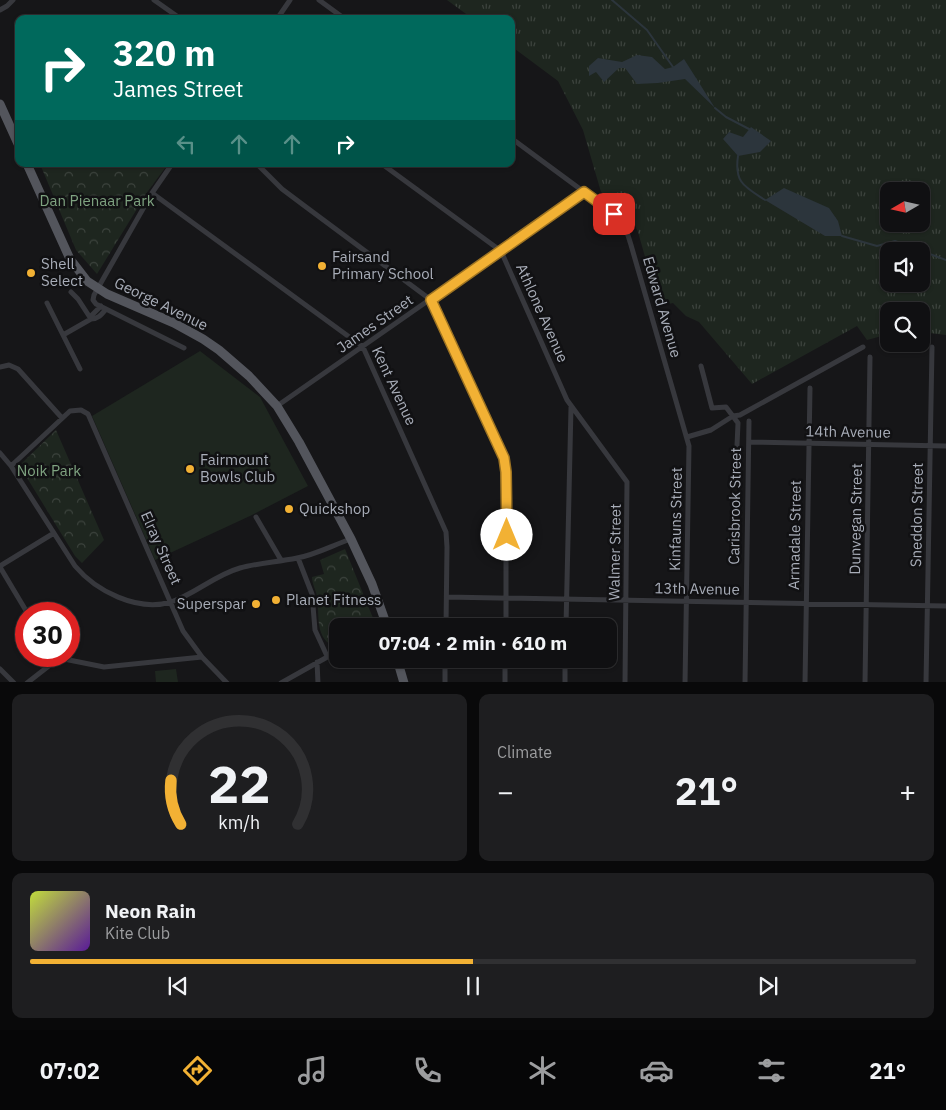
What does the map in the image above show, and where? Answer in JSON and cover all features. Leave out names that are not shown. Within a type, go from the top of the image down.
[{"type":"main road","points":[[0,104],[15,137]]},
{"type":"main road","name":"George Avenue","points":[[28,167],[70,259],[87,280],[98,288],[174,323],[211,344],[250,376],[277,406],[299,442],[372,584],[382,618]]},
{"type":"main road","points":[[399,668],[403,680]]},
{"type":"street","points":[[0,10],[13,0]]},
{"type":"street","points":[[154,0],[175,15]]},
{"type":"street","points":[[279,15],[290,0]]},
{"type":"street","points":[[319,0],[340,15]]},
{"type":"street","name":"Edward Avenue","points":[[515,141],[614,214],[626,229],[689,446]]},
{"type":"street","points":[[170,167],[152,193],[94,295],[94,300],[96,304],[184,348]]},
{"type":"street","points":[[260,167],[282,189],[431,300],[504,458],[506,472],[507,551],[506,618]]},
{"type":"street","name":"Athlone Avenue","points":[[386,167],[501,251],[571,406],[624,474],[627,482]]},
{"type":"street","name":"James Street","points":[[277,406],[584,192]]},
{"type":"street","name":"Kent Avenue","points":[[152,193],[363,347],[446,532],[446,618]]},
{"type":"street","points":[[70,292],[78,299],[91,319]]},
{"type":"street","points":[[47,303],[80,369]]},
{"type":"street","points":[[63,335],[100,316],[104,308]]},
{"type":"street","points":[[687,437],[711,430],[733,416],[740,415],[863,347]]},
{"type":"street","name":"Sneddon Street","points":[[926,682],[932,348]]},
{"type":"street","name":"Dunvegan Street","points":[[865,682],[870,357]]},
{"type":"street","points":[[0,367],[9,365],[18,369],[62,418],[11,466]]},
{"type":"street","points":[[701,366],[712,408],[724,407],[738,423],[736,468]]},
{"type":"street","name":"Armadale Street","points":[[805,682],[810,388]]},
{"type":"street","points":[[566,618],[567,510],[571,406]]},
{"type":"street","name":"Elray Street","points":[[62,418],[75,409],[88,414],[186,636],[202,657],[227,682]]},
{"type":"street","name":"Carisbrook Street","points":[[745,682],[749,421]]},
{"type":"street","name":"14th Avenue","points":[[749,442],[946,446]]},
{"type":"street","name":"Kinfauns Street","points":[[685,682],[689,446]]},
{"type":"street","points":[[0,453],[11,466],[75,566],[85,578],[102,590],[143,604],[172,602],[240,568],[298,558],[349,538]]},
{"type":"street","name":"Walmer Street","points":[[625,682],[627,482]]},
{"type":"street","points":[[256,517],[281,560]]},
{"type":"street","points":[[21,602],[0,567],[54,533]]},
{"type":"street","points":[[281,682],[327,656],[315,630],[310,587],[298,558]]},
{"type":"street","name":"13th Avenue","points":[[447,597],[946,606]]},
{"type":"street","points":[[80,662],[104,667],[202,657]]},
{"type":"street","points":[[317,662],[318,682]]},
{"type":"street","points":[[27,682],[46,667]]},
{"type":"street","points":[[445,668],[445,682]]},
{"type":"street","points":[[505,682],[506,668]]},
{"type":"street","points":[[565,668],[565,682]]},
{"type":"street","points":[[0,669],[14,682]]},
{"type":"green space","points":[[447,0],[946,0],[946,335],[930,333],[930,302],[880,302],[880,336],[867,340],[857,326],[752,384],[699,322],[686,316],[673,303],[659,306],[638,232],[631,215],[601,192],[583,130],[558,81],[515,49],[515,15],[468,15]]},
{"type":"green space","name":"Dan Pienaar Park","points":[[41,167],[166,167],[148,191],[97,274],[76,250]]},
{"type":"green space","points":[[200,351],[260,397],[308,486],[250,516],[155,560],[92,416]]},
{"type":"green space","name":"Noik Park","points":[[56,430],[104,540],[82,563],[75,556],[21,468],[21,464]]},
{"type":"green space","points":[[345,549],[373,618],[329,618],[329,643],[320,631],[317,596],[312,577],[324,574],[320,560]]},
{"type":"green space","points":[[176,669],[178,682],[156,682],[155,671]]},
{"type":"shaded area","points":[[637,55],[652,57],[665,69],[673,67],[684,59],[715,108],[685,79],[637,84],[625,68],[619,68],[604,82],[596,72],[589,76],[589,66],[598,58],[622,62]]},
{"type":"shaded area","points":[[751,127],[771,141],[760,152],[738,156],[723,139],[729,132],[743,137]]},
{"type":"shaded area","points":[[784,188],[829,208],[838,221],[842,236],[825,236],[765,200]]},
{"type":"waterway","points":[[612,0],[647,30],[673,67]]},
{"type":"waterway","points":[[715,108],[726,117],[749,129]]},
{"type":"waterway","points":[[738,156],[738,172],[742,183],[765,200]]},
{"type":"waterway","points":[[842,236],[877,246],[895,241],[946,260]]},
{"type":"place","name":"Fairsand Primary School","points":[[322,266]]},
{"type":"place","name":"Shell Select","points":[[31,273]]},
{"type":"place","name":"Fairmount Bowls Club","points":[[190,469]]},
{"type":"place","name":"Quickshop","points":[[289,509]]},
{"type":"place","name":"Planet Fitness","points":[[276,600]]},
{"type":"place","name":"Superspar","points":[[256,604]]},
{"type":"route","points":[[507,535],[506,465],[504,458],[431,300],[584,192],[614,214]]}]
